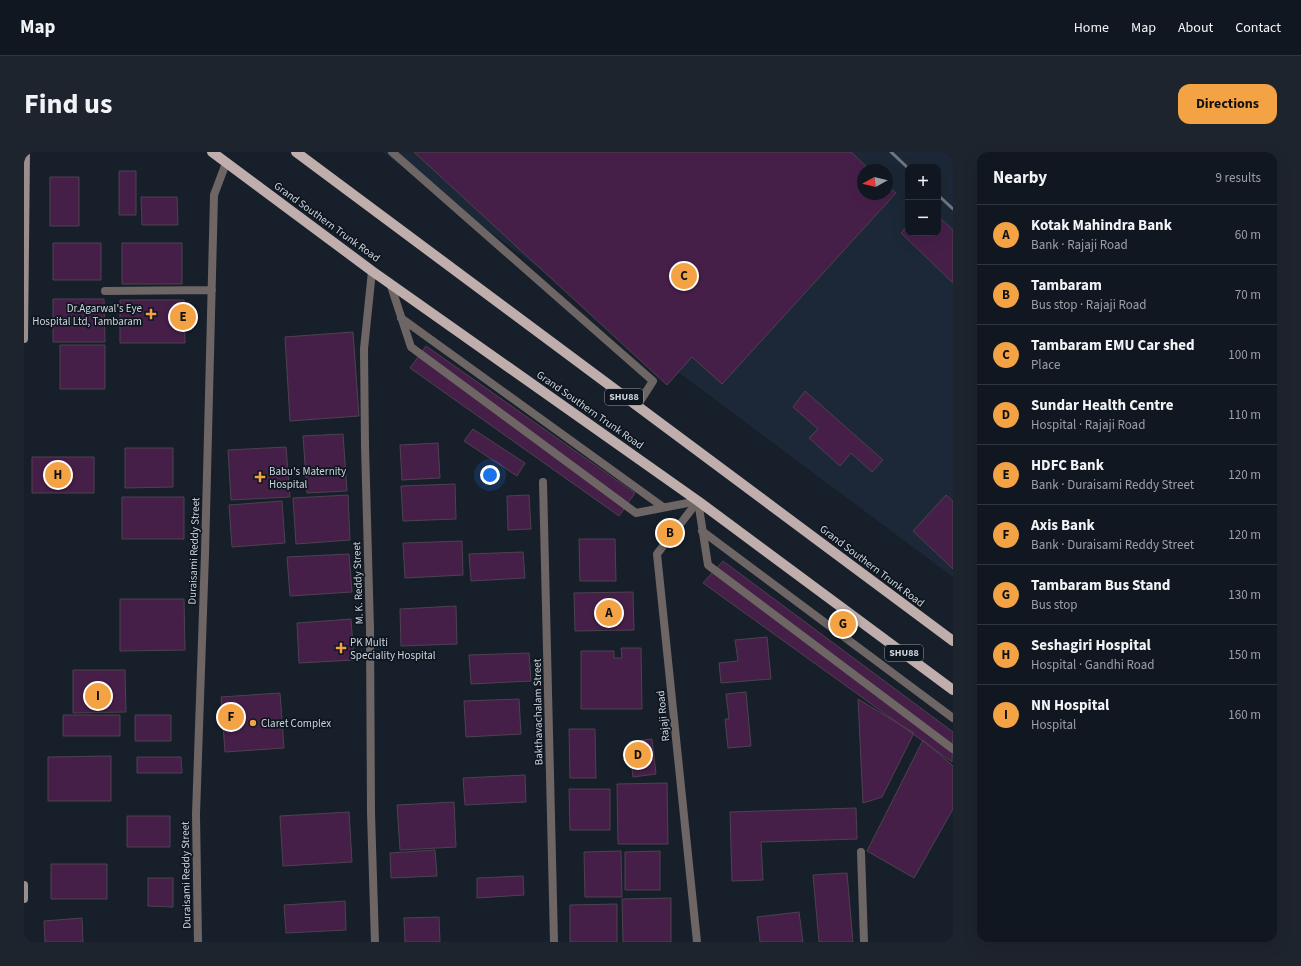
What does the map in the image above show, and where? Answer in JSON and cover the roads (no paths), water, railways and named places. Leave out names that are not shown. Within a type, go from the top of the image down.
[{"type":"main road","points":[[24,339],[26,152]]},
{"type":"main road","name":"Grand Southern Trunk Road","points":[[212,152],[390,284],[698,501],[953,690]]},
{"type":"main road","name":"Grand Southern Trunk Road","points":[[296,152],[953,641]]},
{"type":"main road","points":[[24,885],[24,899]]},
{"type":"street","points":[[392,152],[653,381],[637,406]]},
{"type":"street","name":"Duraisami Reddy Street","points":[[198,942],[196,814],[205,554],[214,195],[226,163]]},
{"type":"street","name":"M. K. Reddy Street","points":[[372,271],[364,349],[364,446],[370,630],[371,813],[375,942]]},
{"type":"street","points":[[390,284],[411,347],[636,513],[698,501],[708,565],[953,749]]},
{"type":"street","points":[[106,291],[212,290]]},
{"type":"street","points":[[401,318],[663,507]]},
{"type":"street","name":"Bakthavachalam Street","points":[[543,482],[554,942]]},
{"type":"street","name":"Rajaji Road","points":[[697,942],[657,554],[698,501]]},
{"type":"street","points":[[702,531],[953,718]]},
{"type":"street","points":[[861,852],[864,942]]},
{"type":"railway","points":[[891,152],[905,165]]},
{"type":"railway","points":[[941,198],[953,209]]},
{"type":"place","name":"Tambaram EMU Car shed","points":[[684,276]]},
{"type":"place","name":"Dr.Agarwal's Eye Hospital Ltd, Tambaram","points":[[151,314]]},
{"type":"place","name":"HDFC Bank","points":[[183,317]]},
{"type":"place","name":"Seshagiri Hospital","points":[[58,475]]},
{"type":"place","name":"Babu's Maternity Hospital","points":[[260,477]]},
{"type":"place","name":"Tambaram","points":[[670,533]]},
{"type":"place","name":"Kotak Mahindra Bank","points":[[609,613]]},
{"type":"place","name":"Tambaram Bus Stand","points":[[843,624]]},
{"type":"place","name":"PK Multi Speciality Hospital","points":[[341,648]]},
{"type":"place","name":"NN Hospital","points":[[98,696]]},
{"type":"place","name":"Axis Bank","points":[[231,717]]},
{"type":"place","name":"Claret Complex","points":[[253,723]]},
{"type":"place","name":"Sundar Health Centre","points":[[638,755]]}]
